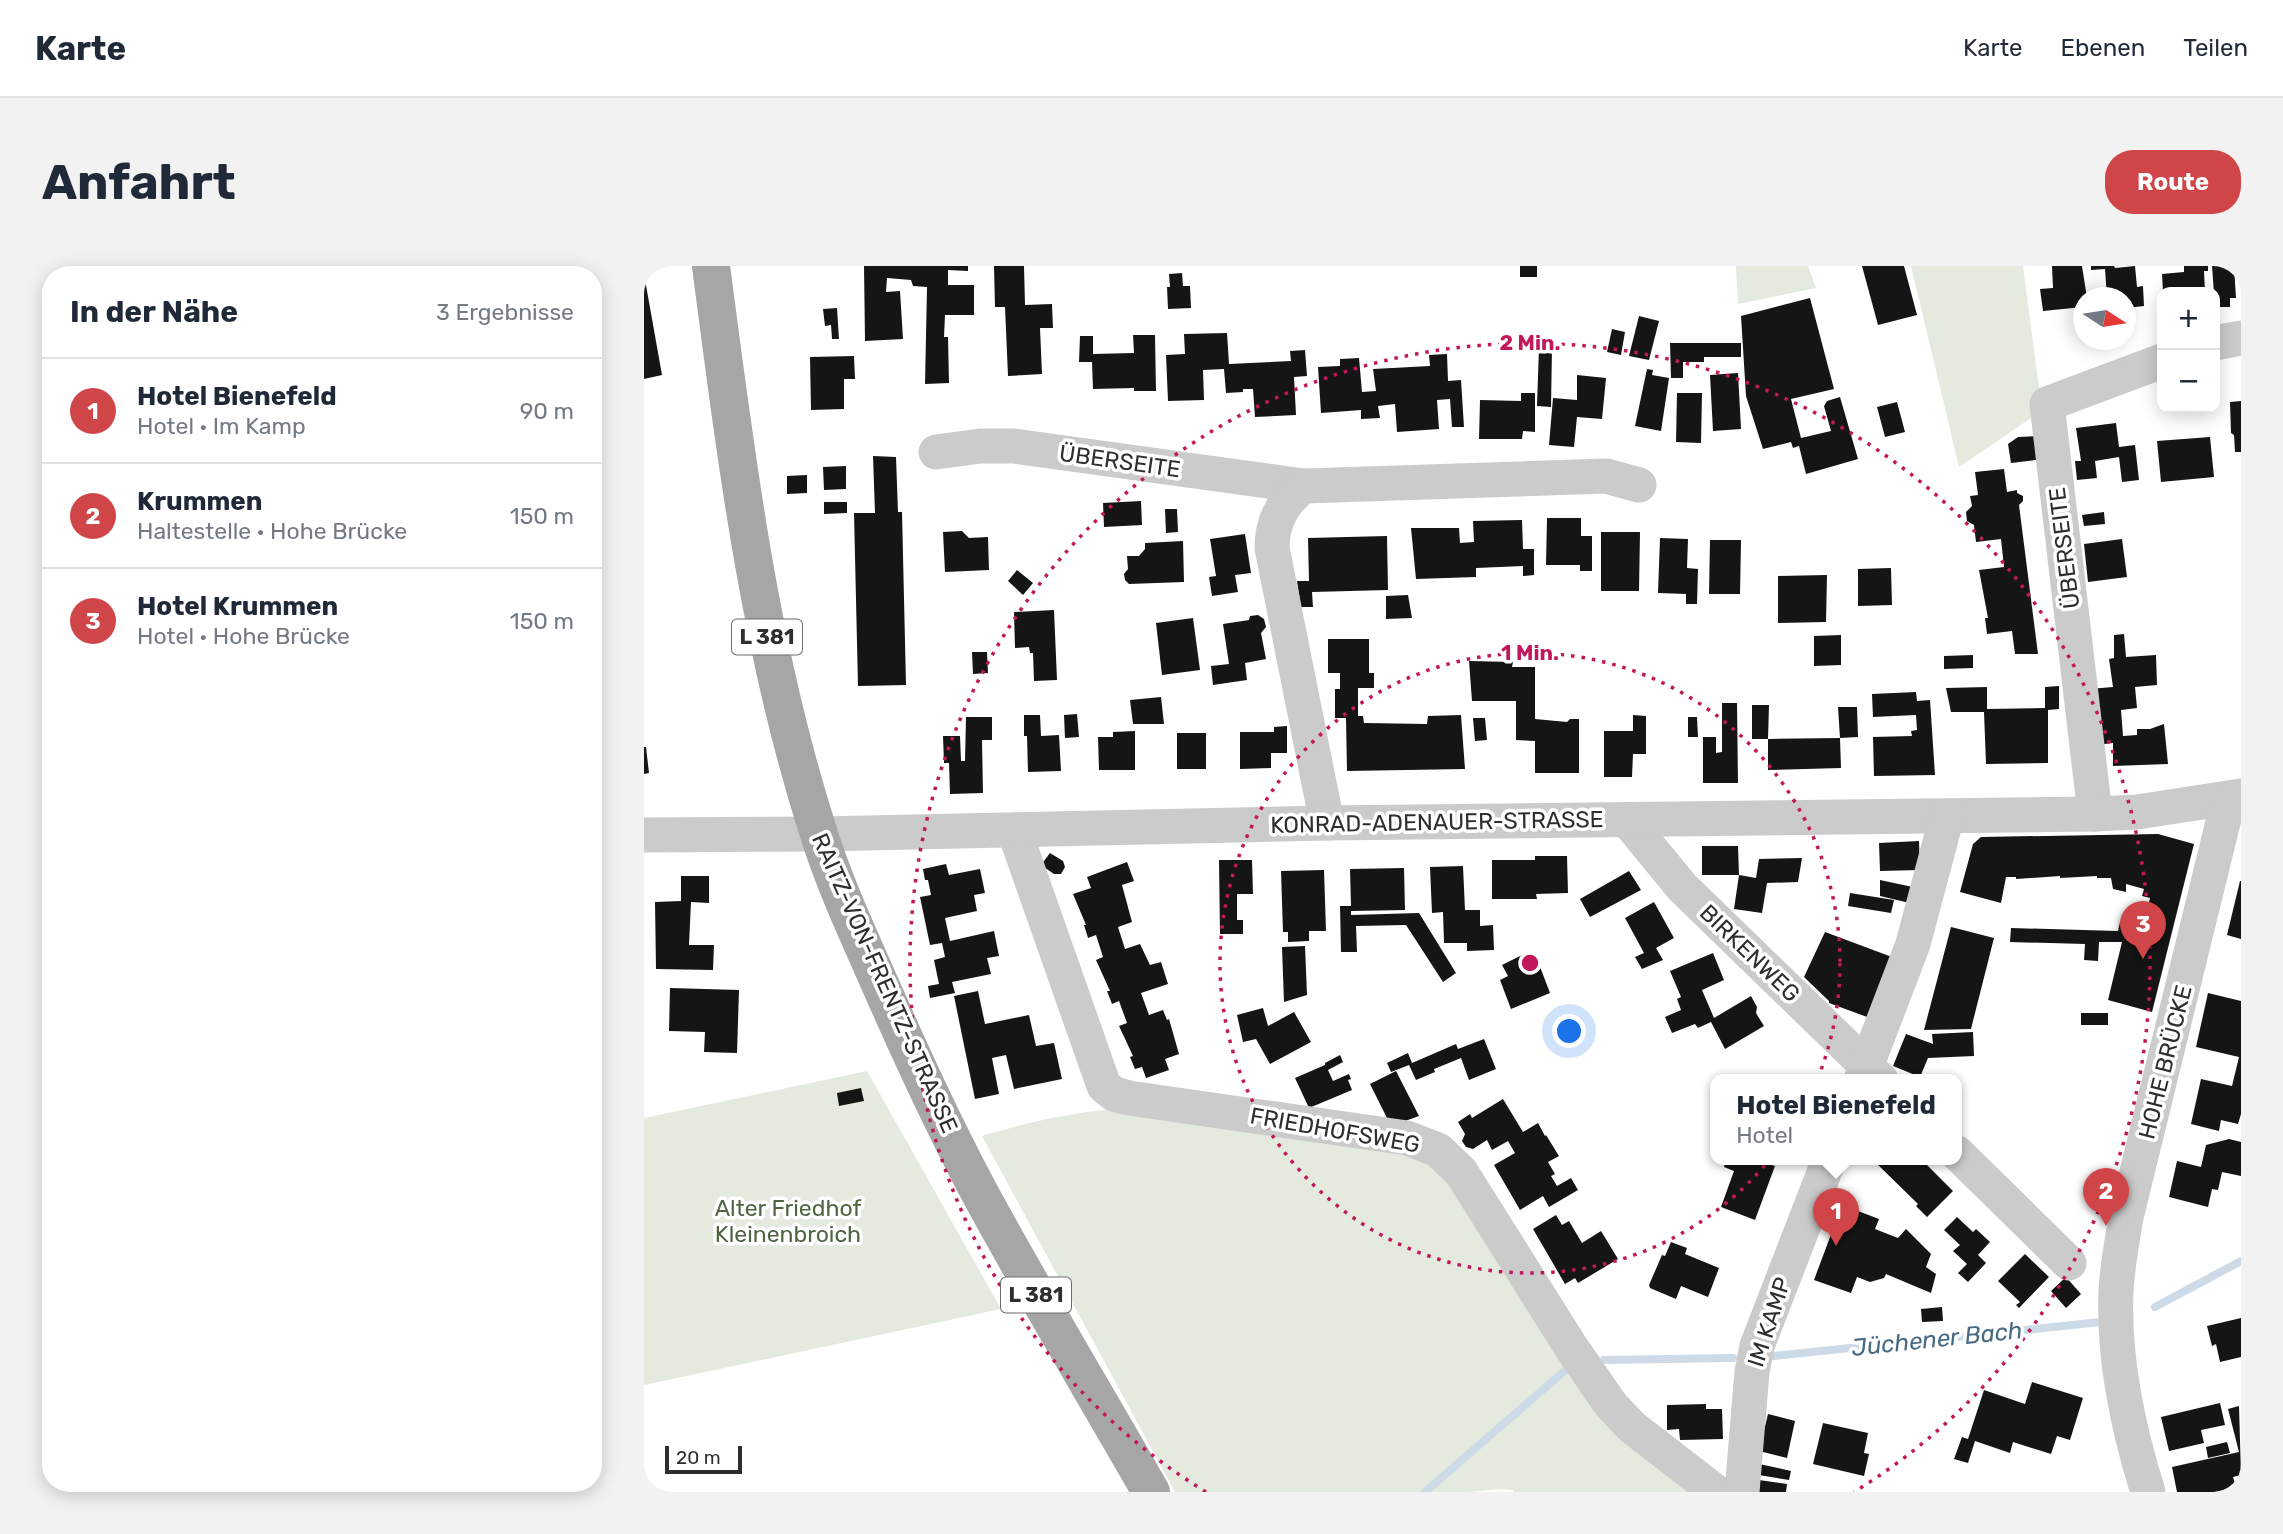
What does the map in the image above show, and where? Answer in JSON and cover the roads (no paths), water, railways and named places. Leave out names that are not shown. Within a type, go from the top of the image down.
[{"type":"main road","name":"RAITZ-VON-FRENTZ-STRASSE","points":[[711,266],[733,435],[762,615],[787,723],[818,834],[880,984],[951,1136],[1026,1276],[1151,1492]]},
{"type":"street","points":[[2220,342],[2241,338]]},
{"type":"street","name":"ÜBERSEITE","points":[[2095,814],[2047,404],[2157,363]]},
{"type":"street","name":"ÜBERSEITE","points":[[936,452],[980,446],[1014,446],[1304,486],[1606,476],[1639,485]]},
{"type":"street","points":[[1304,486],[1289,499],[1278,516],[1272,548],[1327,823]]},
{"type":"street","name":"KONRAD-ADENAUER-STRASSE","points":[[644,835],[1327,823],[2095,814],[2137,812],[2235,797]]},
{"type":"street","name":"HOHE BRÜCKE","points":[[2148,1492],[2126,1406],[2118,1356],[2115,1312],[2117,1270],[2126,1217],[2235,797]]},
{"type":"street","points":[[1870,1074],[1913,944],[1947,817]]},
{"type":"street","name":"BIRKENWEG","points":[[1627,820],[1682,887],[1869,1074]]},
{"type":"street","name":"FRIEDHOFSWEG","points":[[1014,830],[1104,1086],[1108,1090],[1129,1098],[1407,1138],[1429,1144],[1446,1156],[1461,1172],[1571,1347],[1611,1405],[1632,1427],[1716,1492]]},
{"type":"street","points":[[1962,1158],[2069,1263]]},
{"type":"street","name":"IM KAMP","points":[[1742,1492],[1752,1372],[1757,1346],[1827,1165]]},
{"type":"waterway","name":"Jüchener Bach","points":[[2155,1307],[2241,1261]]},
{"type":"waterway","name":"Jüchener Bach","points":[[1773,1356],[2101,1322]]},
{"type":"waterway","name":"Jüchener Bach","points":[[1604,1360],[1733,1358]]},
{"type":"waterway","name":"Jüchener Bach","points":[[1425,1492],[1569,1367]]},
{"type":"place","name":"Hotel Krummen","points":[[2143,959]]},
{"type":"place","name":"Krummen","points":[[2106,1226]]},
{"type":"place","name":"Hotel Bienefeld","points":[[1836,1246]]},
{"type":"park label","name":"Alter Friedhof Kleinenbroich","points":[[788,1221]]}]
